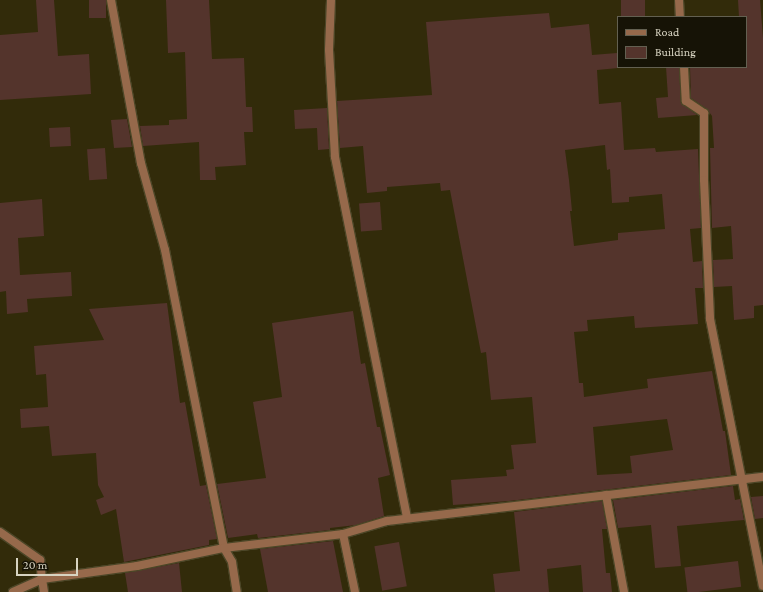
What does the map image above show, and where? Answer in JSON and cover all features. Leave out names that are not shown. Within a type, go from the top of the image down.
[{"type":"street","points":[[111,0],[141,163],[165,250],[224,548],[232,562],[237,592]]},
{"type":"street","points":[[331,0],[329,50],[335,157],[407,518]]},
{"type":"street","points":[[679,0],[680,16]]},
{"type":"street","points":[[684,68],[686,101],[704,112],[704,180],[710,319],[763,586]]},
{"type":"street","points":[[13,592],[42,579],[137,566],[224,548],[343,534],[387,521],[763,477]]},
{"type":"street","points":[[606,495],[624,592]]},
{"type":"street","points":[[0,532],[40,560],[44,592]]},
{"type":"street","points":[[343,534],[355,592]]},
{"type":"building","points":[[36,0],[54,0],[58,56],[89,54],[91,94],[0,100],[0,35],[38,32]]},
{"type":"building","points":[[89,0],[106,0],[106,18],[89,18]]},
{"type":"building","points":[[166,0],[209,0],[212,59],[244,58],[246,107],[252,107],[253,132],[244,132],[246,165],[215,167],[216,180],[200,180],[199,142],[143,146],[140,126],[169,125],[169,120],[187,119],[185,52],[168,53]]},
{"type":"building","points":[[621,0],[645,0],[645,16],[621,16]]},
{"type":"building","points":[[738,0],[760,0],[763,38],[763,305],[754,306],[754,318],[734,320],[732,286],[714,287],[713,260],[733,259],[731,226],[712,228],[710,148],[714,148],[712,116],[707,109],[691,98],[690,68],[747,68],[747,16],[739,16]]},
{"type":"building","points":[[549,13],[551,28],[589,24],[592,55],[617,53],[618,68],[597,70],[599,104],[621,102],[624,150],[655,148],[656,152],[698,149],[701,228],[690,229],[693,262],[702,261],[703,288],[695,288],[698,324],[635,328],[634,316],[587,320],[588,331],[574,332],[579,383],[583,383],[584,397],[648,388],[647,379],[712,371],[723,431],[725,431],[731,475],[509,501],[453,505],[451,480],[507,476],[506,470],[514,469],[511,445],[536,443],[532,397],[491,400],[486,352],[481,353],[450,190],[441,191],[440,183],[387,187],[387,191],[367,193],[363,146],[340,148],[337,101],[432,95],[426,22]],"holes":[[[605,145],[607,170],[610,169],[612,203],[629,202],[629,197],[662,194],[665,229],[618,233],[618,240],[574,246],[570,211],[572,211],[565,150]],[[667,419],[673,450],[630,456],[632,473],[597,475],[593,427]]]},
{"type":"building","points":[[666,68],[679,68],[681,103],[697,115],[658,118],[656,98],[668,97]]},
{"type":"building","points":[[327,108],[329,149],[318,150],[317,128],[295,129],[294,110]]},
{"type":"building","points":[[127,119],[132,147],[114,148],[111,120]]},
{"type":"building","points":[[70,127],[71,146],[50,147],[49,128]]},
{"type":"building","points":[[105,148],[107,179],[89,180],[87,149]]},
{"type":"building","points":[[42,199],[44,236],[18,238],[20,275],[71,272],[72,296],[27,299],[28,312],[7,314],[6,291],[0,292],[0,203]]},
{"type":"building","points":[[380,202],[382,230],[361,231],[359,203]]},
{"type":"building","points":[[167,303],[180,403],[185,402],[200,486],[206,485],[217,539],[209,540],[209,545],[124,562],[116,509],[101,515],[96,500],[104,497],[98,485],[96,453],[52,456],[49,426],[21,428],[20,409],[48,407],[46,374],[36,375],[34,346],[104,340],[89,309]]},
{"type":"building","points":[[353,311],[361,364],[365,363],[377,427],[380,427],[390,475],[378,478],[384,516],[356,525],[330,528],[330,530],[258,538],[257,534],[228,538],[217,484],[266,478],[253,402],[282,397],[272,323]]},
{"type":"building","points":[[733,486],[735,500],[740,499],[744,520],[677,526],[681,566],[655,568],[651,525],[618,528],[613,500]]},
{"type":"building","points":[[763,496],[763,518],[755,519],[751,497]]},
{"type":"building","points":[[602,501],[607,529],[602,529],[606,573],[610,573],[612,592],[583,592],[581,565],[547,569],[549,592],[495,592],[493,574],[520,571],[514,512]]},
{"type":"building","points":[[333,541],[343,592],[268,592],[260,549]]},
{"type":"building","points":[[399,542],[407,586],[382,591],[374,546]]},
{"type":"building","points":[[738,561],[741,587],[687,592],[684,568]]},
{"type":"building","points":[[179,563],[182,592],[128,592],[125,573]]}]
